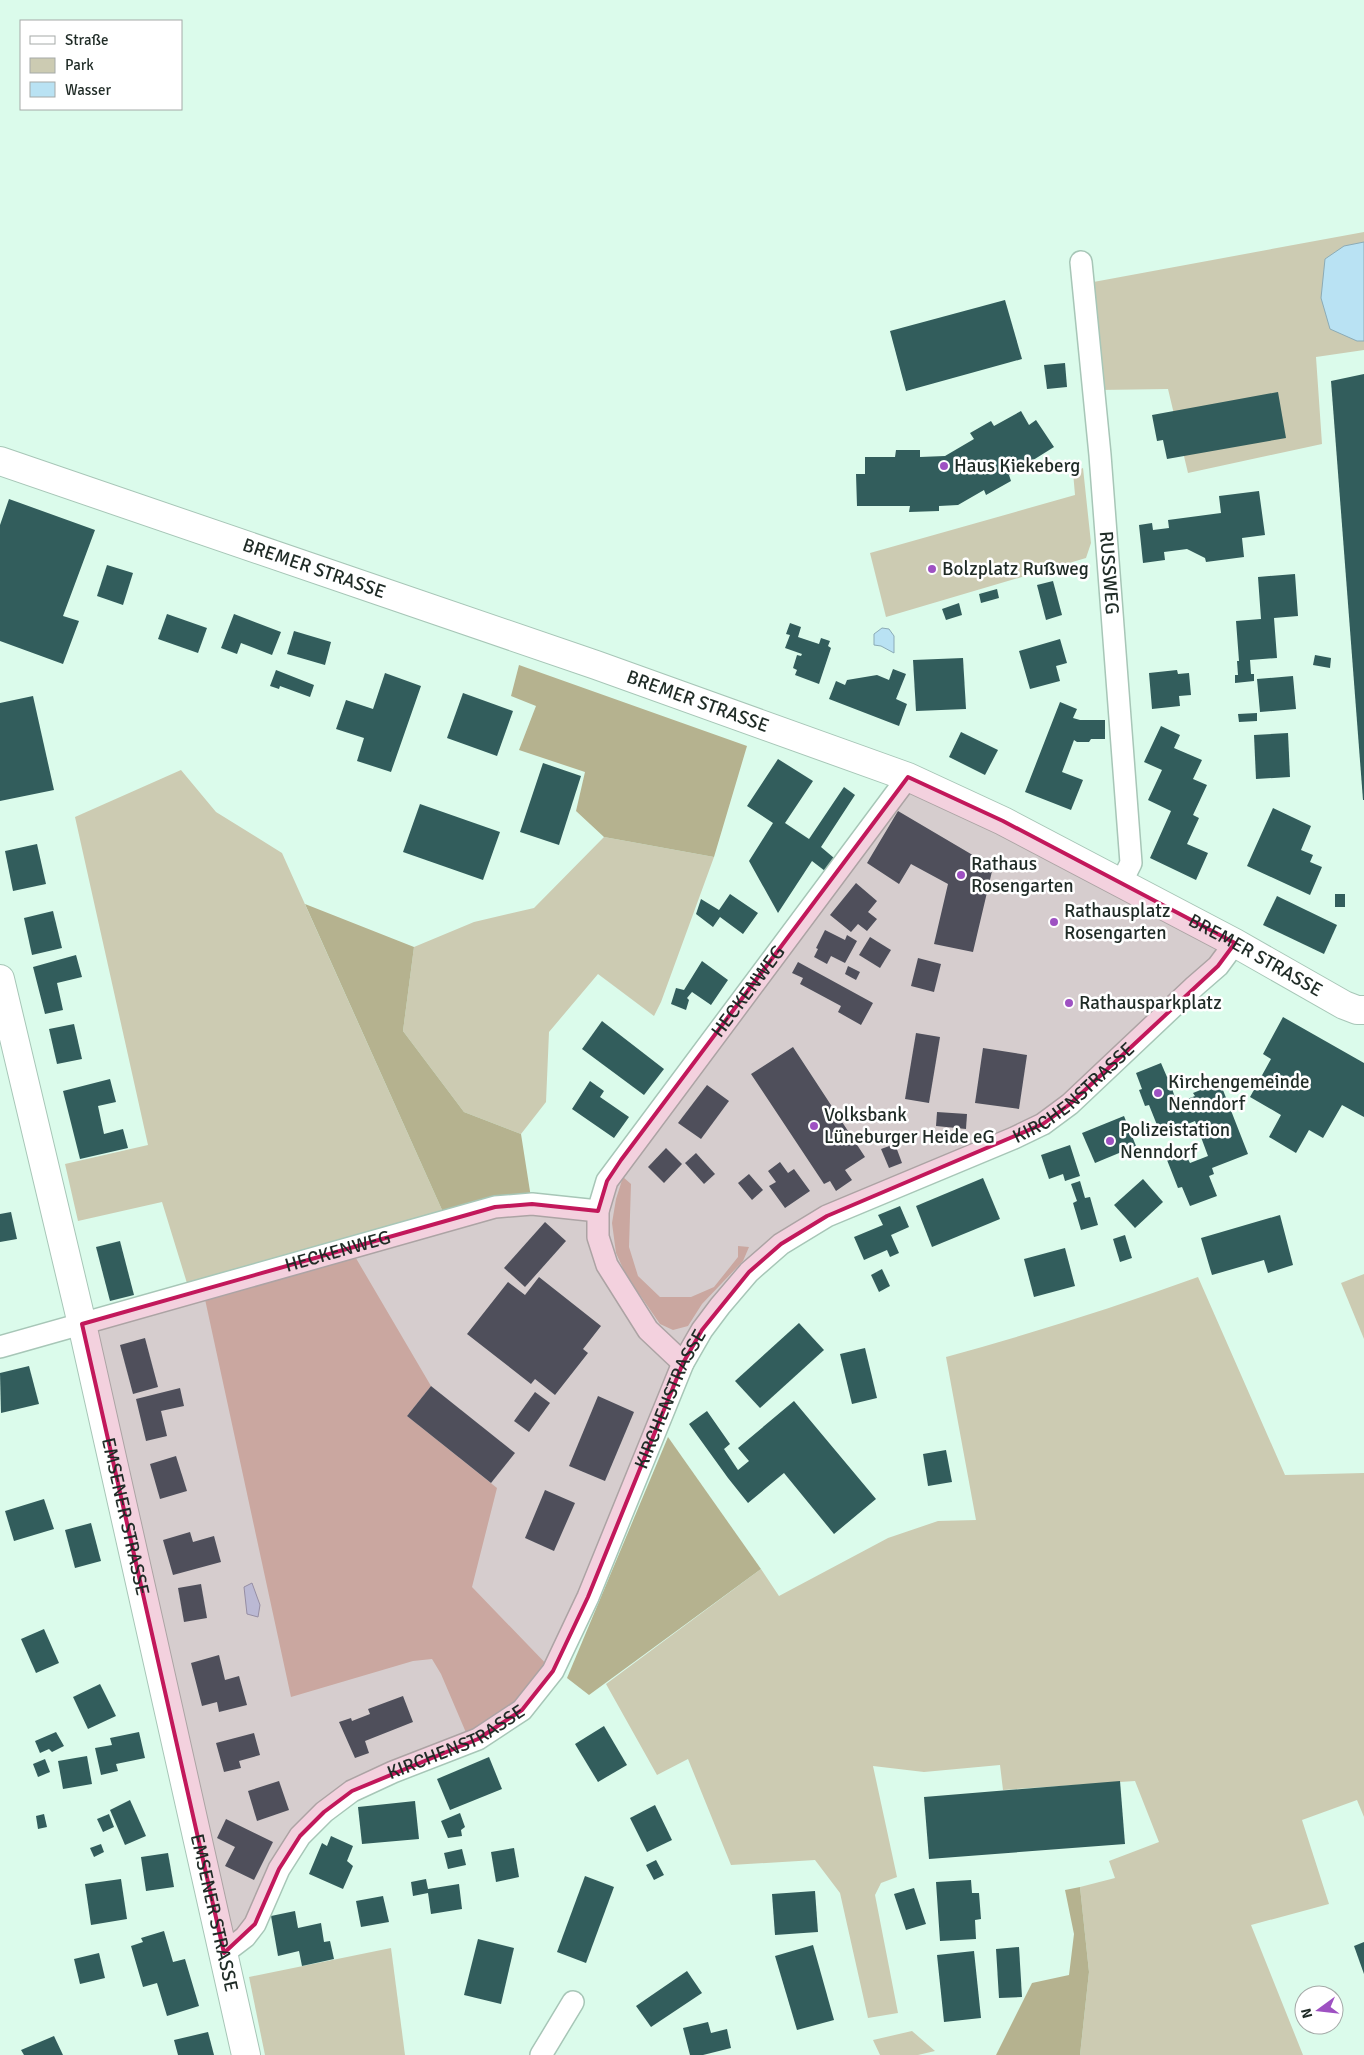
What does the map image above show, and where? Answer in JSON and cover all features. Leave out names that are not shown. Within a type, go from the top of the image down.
[{"type":"main road","name":"BREMER STRASSE","points":[[0,461],[578,659],[908,777],[1003,821],[1235,943],[1344,1005],[1357,1010],[1364,1010]]},
{"type":"main road","name":"EMSENER STRASSE","points":[[0,979],[82,1324],[246,2055]]},
{"type":"street","name":"RUSSWEG","points":[[1081,262],[1100,455],[1131,863],[1121,883]]},
{"type":"street","name":"HECKENWEG","points":[[683,1363],[648,1330],[607,1265],[598,1237],[598,1211],[607,1180],[908,777]]},
{"type":"street","name":"KIRCHENSTRASSE","points":[[224,1953],[245,1937],[254,1924],[279,1869],[300,1836],[324,1812],[352,1791],[392,1772],[478,1739],[522,1710],[553,1670],[588,1597],[683,1363],[702,1330],[749,1272],[781,1244],[827,1216],[1014,1138],[1043,1124],[1070,1104],[1218,966],[1235,943]]},
{"type":"street","name":"HECKENWEG","points":[[0,1347],[495,1207],[532,1204],[598,1211]]},
{"type":"street","points":[[541,2055],[573,2002]]},
{"type":"highlighted area","points":[[908,777],[1003,821],[1235,943],[1218,966],[1070,1104],[1043,1124],[827,1216],[781,1244],[749,1272],[702,1330],[683,1363],[588,1597],[553,1671],[522,1710],[478,1739],[352,1791],[324,1812],[300,1836],[279,1869],[255,1924],[224,1953],[82,1324],[495,1207],[532,1204],[598,1211],[607,1181],[621,1160]]},
{"type":"green space","points":[[1364,232],[1364,350],[1316,357],[1322,444],[1188,473],[1168,389],[1099,390],[1088,283]]},
{"type":"green space","points":[[1083,468],[1091,543],[1086,558],[886,617],[870,553],[1075,495],[1073,472]]},
{"type":"green space","points":[[181,770],[216,812],[282,853],[447,1221],[350,1248],[431,1386],[407,1416],[497,1488],[472,1587],[553,1671],[470,1742],[441,1674],[432,1659],[413,1661],[291,1697],[203,1290],[190,1293],[162,1202],[78,1221],[65,1164],[148,1145],[75,817]]},
{"type":"green space","points":[[604,837],[714,857],[661,1002],[654,1016],[598,974],[549,1032],[546,1102],[521,1134],[464,1112],[403,1031],[414,947],[474,922],[534,908]]},
{"type":"green space","points":[[623,1177],[631,1184],[629,1247],[638,1276],[660,1297],[691,1297],[714,1287],[738,1257],[738,1246],[749,1247],[743,1261],[702,1304],[688,1326],[673,1330],[660,1324],[626,1275],[616,1253],[612,1223],[616,1199]]},
{"type":"green space","points":[[1364,1274],[1364,1339],[1341,1283]]},
{"type":"green space","points":[[1198,1277],[1285,1475],[1364,1473],[1364,1817],[1357,1800],[1302,1820],[1329,1904],[1251,1925],[1303,2055],[1080,2055],[1089,1972],[1080,1887],[1115,1878],[1109,1861],[1159,1842],[1135,1781],[1003,1790],[1000,1765],[924,1772],[873,1766],[897,1877],[881,1883],[875,1895],[898,2013],[868,2018],[840,1893],[815,1860],[731,1865],[688,1759],[657,1775],[606,1684],[761,1569],[779,1596],[888,1538],[938,1521],[976,1520],[946,1357],[1073,1320]]},
{"type":"green space","points":[[391,1948],[405,2055],[265,2055],[249,1977]]},
{"type":"green space","points":[[912,2031],[935,2051],[918,2055],[880,2055],[873,2040]]},
{"type":"shaded area","points":[[519,665],[747,746],[714,857],[604,837],[576,811],[585,772],[519,750],[536,706],[511,696]]},
{"type":"shaded area","points":[[305,904],[414,947],[403,1031],[464,1112],[521,1134],[532,1204],[447,1221]]},
{"type":"shaded area","points":[[668,1437],[761,1569],[589,1695],[567,1678]]},
{"type":"shaded area","points":[[1080,1887],[1089,1972],[1080,2055],[996,2055],[1032,1983],[1069,1975],[1074,1934],[1065,1890]]},
{"type":"water","points":[[1364,242],[1364,341],[1357,341],[1330,329],[1321,298],[1325,259],[1344,246]]},
{"type":"water","points":[[882,628],[889,629],[894,636],[894,653],[881,646],[874,645],[874,634]]},
{"type":"water","points":[[252,1583],[260,1605],[258,1617],[247,1614],[244,1587]]},
{"type":"building","points":[[1005,300],[1022,359],[906,391],[890,331]]},
{"type":"building","points":[[1065,363],[1067,387],[1047,389],[1044,365]]},
{"type":"building","points":[[1364,374],[1364,800],[1363,800],[1331,381]]},
{"type":"building","points":[[1278,392],[1286,438],[1167,459],[1163,440],[1157,441],[1152,415]]},
{"type":"building","name":"Haus Kiekeberg","points":[[1021,411],[1029,425],[1036,420],[1054,447],[1009,475],[1011,481],[986,495],[984,490],[958,505],[939,506],[939,511],[909,512],[910,506],[857,506],[856,474],[865,474],[865,457],[895,457],[896,450],[920,450],[920,457],[945,456],[974,439],[970,433],[991,421],[994,426]]},
{"type":"building","points":[[1259,491],[1265,535],[1242,538],[1244,557],[1206,562],[1205,558],[1187,549],[1164,552],[1165,560],[1143,563],[1139,525],[1152,523],[1153,530],[1169,528],[1168,520],[1221,513],[1219,496]]},
{"type":"building","points":[[9,499],[95,530],[63,616],[79,621],[63,664],[0,641],[0,525]]},
{"type":"building","points":[[107,565],[133,573],[123,605],[97,596]]},
{"type":"building","points":[[1295,574],[1298,616],[1274,618],[1277,658],[1250,660],[1251,674],[1254,674],[1254,681],[1235,683],[1235,675],[1238,675],[1237,661],[1239,661],[1236,621],[1261,619],[1258,577]]},
{"type":"building","points":[[1053,581],[1062,615],[1046,620],[1037,585]]},
{"type":"building","points":[[997,589],[999,598],[981,603],[979,594]]},
{"type":"building","points":[[959,603],[962,615],[946,620],[942,609]]},
{"type":"building","points":[[167,614],[207,628],[198,653],[158,639]]},
{"type":"building","points":[[234,614],[281,632],[272,655],[241,643],[237,654],[221,648]]},
{"type":"building","points":[[790,623],[801,627],[798,637],[819,644],[821,638],[830,641],[828,646],[831,648],[819,684],[795,675],[797,670],[793,668],[797,655],[801,656],[802,654],[785,648],[790,635],[786,634]]},
{"type":"building","points":[[294,631],[331,642],[325,665],[287,654]]},
{"type":"building","points":[[1060,639],[1067,663],[1056,666],[1060,681],[1030,689],[1019,651]]},
{"type":"building","points":[[1315,655],[1331,658],[1330,668],[1313,665]]},
{"type":"building","points":[[963,658],[966,709],[916,711],[913,660]]},
{"type":"building","points":[[893,669],[906,674],[896,699],[907,704],[899,726],[829,699],[836,681],[845,685],[847,680],[877,675],[889,680]]},
{"type":"building","points":[[276,670],[314,685],[310,697],[280,686],[279,689],[270,686]]},
{"type":"building","points":[[1177,670],[1178,674],[1189,673],[1191,695],[1179,696],[1180,706],[1152,709],[1149,673]]},
{"type":"building","points":[[385,673],[421,686],[391,772],[357,761],[364,738],[336,729],[346,700],[373,709]]},
{"type":"building","points":[[1293,676],[1296,709],[1260,712],[1257,679]]},
{"type":"building","points":[[463,693],[513,711],[497,756],[447,738]]},
{"type":"building","points":[[33,696],[54,790],[0,801],[0,703]]},
{"type":"building","points":[[1060,702],[1077,709],[1073,718],[1080,720],[1105,720],[1105,739],[1091,739],[1089,742],[1077,742],[1074,740],[1062,772],[1083,780],[1071,810],[1025,792]]},
{"type":"building","points":[[1257,713],[1257,721],[1239,722],[1238,714]]},
{"type":"building","points":[[1161,726],[1180,735],[1174,748],[1202,760],[1193,779],[1207,785],[1193,815],[1199,818],[1187,844],[1208,853],[1196,880],[1150,858],[1171,811],[1148,800],[1162,770],[1144,762]]},
{"type":"building","points":[[961,732],[998,750],[985,775],[949,757]]},
{"type":"building","points":[[1288,733],[1290,777],[1256,779],[1254,735]]},
{"type":"building","points":[[778,759],[813,781],[785,823],[809,839],[844,787],[855,795],[821,847],[834,858],[825,871],[812,861],[778,913],[749,861],[773,823],[747,806]]},
{"type":"building","points":[[543,763],[581,776],[559,845],[520,832]]},
{"type":"building","points":[[420,804],[500,832],[483,880],[403,852]]},
{"type":"building","points":[[1273,808],[1311,826],[1301,850],[1313,855],[1310,862],[1322,867],[1310,895],[1247,866]]},
{"type":"building","name":"Rathaus Rosengarten","points":[[898,811],[993,867],[973,952],[934,944],[948,884],[911,864],[899,884],[867,863]]},
{"type":"building","points":[[37,844],[46,884],[13,891],[5,851]]},
{"type":"building","points":[[856,883],[877,901],[868,912],[877,919],[867,931],[858,924],[851,932],[830,915]]},
{"type":"building","points":[[730,894],[758,913],[743,934],[720,917],[713,927],[696,914],[701,899],[719,910]]},
{"type":"building","points":[[1335,894],[1345,894],[1345,907],[1335,907]]},
{"type":"building","points":[[1277,896],[1337,925],[1324,954],[1263,925]]},
{"type":"building","points":[[53,911],[62,948],[32,955],[24,918]]},
{"type":"building","points":[[825,930],[845,940],[847,935],[857,941],[845,963],[831,956],[827,964],[814,957],[818,949],[816,948]]},
{"type":"building","points":[[870,937],[891,950],[880,968],[859,955]]},
{"type":"building","points":[[76,955],[82,977],[57,983],[63,1010],[45,1014],[33,967]]},
{"type":"building","points":[[918,958],[941,964],[934,992],[911,986]]},
{"type":"building","points":[[702,961],[728,980],[711,1005],[692,992],[687,998],[689,1000],[686,1010],[671,1004],[676,988],[684,990]]},
{"type":"building","points":[[798,962],[873,1003],[861,1025],[838,1012],[841,1006],[800,984],[803,978],[792,973]]},
{"type":"building","points":[[848,966],[860,972],[856,980],[845,974]]},
{"type":"building","points":[[1283,1017],[1364,1063],[1364,1117],[1342,1105],[1323,1138],[1309,1130],[1296,1153],[1269,1137],[1281,1115],[1250,1097],[1271,1059],[1263,1054]]},
{"type":"building","points":[[602,1021],[664,1069],[644,1095],[582,1049]]},
{"type":"building","points":[[74,1024],[82,1059],[57,1064],[49,1029]]},
{"type":"building","points":[[916,1033],[940,1037],[929,1103],[905,1099]]},
{"type":"building","points":[[793,1047],[865,1157],[845,1170],[852,1180],[836,1191],[830,1181],[824,1184],[751,1074]]},
{"type":"building","points":[[983,1048],[1027,1055],[1019,1109],[975,1103]]},
{"type":"building","points":[[1161,1063],[1173,1085],[1171,1086],[1177,1103],[1195,1096],[1193,1093],[1213,1085],[1214,1088],[1221,1085],[1248,1154],[1212,1168],[1214,1174],[1209,1176],[1217,1196],[1190,1206],[1182,1187],[1178,1188],[1167,1160],[1185,1153],[1190,1163],[1208,1156],[1195,1121],[1161,1135],[1149,1105],[1145,1106],[1139,1090],[1142,1089],[1136,1073]]},
{"type":"building","points":[[110,1079],[116,1102],[98,1106],[104,1134],[123,1129],[128,1148],[80,1159],[63,1091]]},
{"type":"building","points":[[590,1081],[604,1091],[600,1097],[629,1117],[614,1138],[572,1109]]},
{"type":"building","points":[[707,1085],[729,1101],[701,1139],[678,1123]]},
{"type":"building","points":[[937,1112],[967,1114],[966,1129],[936,1126]]},
{"type":"building","points":[[1124,1116],[1136,1146],[1095,1163],[1082,1133]]},
{"type":"building","points":[[895,1144],[902,1163],[889,1168],[881,1149]]},
{"type":"building","points":[[1070,1145],[1080,1176],[1065,1181],[1063,1174],[1049,1179],[1041,1155]]},
{"type":"building","points":[[666,1148],[682,1164],[664,1183],[648,1167]]},
{"type":"building","points":[[696,1153],[715,1174],[704,1184],[685,1163]]},
{"type":"building","points":[[780,1162],[788,1173],[794,1169],[810,1191],[785,1208],[769,1186],[776,1182],[768,1171]]},
{"type":"building","points":[[749,1174],[763,1190],[752,1200],[738,1183]]},
{"type":"building","points":[[983,1178],[1000,1219],[932,1247],[916,1206]]},
{"type":"building","points":[[1143,1179],[1163,1202],[1135,1228],[1114,1205]]},
{"type":"building","points":[[1080,1181],[1085,1198],[1090,1197],[1098,1225],[1081,1230],[1073,1203],[1077,1201],[1071,1184]]},
{"type":"building","points":[[900,1206],[909,1227],[891,1235],[899,1253],[890,1257],[887,1250],[864,1260],[854,1237],[883,1225],[878,1215]]},
{"type":"building","points":[[11,1212],[17,1239],[0,1242],[0,1214]]},
{"type":"building","points":[[1280,1215],[1293,1265],[1268,1273],[1264,1260],[1212,1275],[1201,1238]]},
{"type":"building","points":[[545,1222],[566,1241],[525,1287],[504,1268]]},
{"type":"building","points":[[1125,1235],[1132,1258],[1120,1262],[1113,1239]]},
{"type":"building","points":[[120,1241],[134,1295],[110,1301],[96,1247]]},
{"type":"building","points":[[1065,1248],[1075,1286],[1034,1297],[1024,1259]]},
{"type":"building","points":[[882,1269],[890,1286],[879,1292],[871,1275]]},
{"type":"building","points":[[539,1277],[601,1326],[583,1349],[588,1353],[555,1395],[535,1379],[531,1384],[467,1334],[508,1282],[525,1295]]},
{"type":"building","points":[[799,1323],[824,1350],[760,1408],[735,1381]]},
{"type":"building","points":[[145,1338],[158,1387],[133,1394],[120,1345]]},
{"type":"building","points":[[865,1348],[877,1398],[852,1404],[840,1354]]},
{"type":"building","points":[[29,1366],[39,1404],[1,1413],[0,1373]]},
{"type":"building","points":[[431,1386],[515,1453],[491,1483],[407,1416]]},
{"type":"building","points":[[180,1388],[184,1406],[161,1411],[167,1436],[146,1441],[136,1399]]},
{"type":"building","points":[[535,1392],[550,1403],[529,1432],[514,1421]]},
{"type":"building","points":[[598,1396],[634,1412],[605,1481],[569,1466]]},
{"type":"building","points":[[794,1401],[876,1499],[834,1534],[784,1473],[748,1503],[689,1424],[707,1411],[730,1444],[724,1449],[738,1470],[749,1461],[738,1448]]},
{"type":"building","points":[[946,1450],[952,1482],[928,1486],[923,1454]]},
{"type":"building","points":[[176,1456],[187,1491],[160,1499],[150,1464]]},
{"type":"building","points":[[545,1490],[575,1503],[554,1551],[525,1538]]},
{"type":"building","points":[[44,1499],[54,1529],[14,1541],[5,1511]]},
{"type":"building","points":[[91,1523],[101,1561],[75,1568],[65,1530]]},
{"type":"building","points":[[190,1532],[193,1542],[214,1536],[221,1562],[173,1575],[163,1540]]},
{"type":"building","points":[[201,1584],[207,1618],[184,1622],[178,1588]]},
{"type":"building","points":[[44,1629],[59,1663],[36,1673],[21,1639]]},
{"type":"building","points":[[219,1655],[225,1680],[239,1676],[247,1705],[219,1712],[217,1702],[202,1706],[191,1663]]},
{"type":"building","points":[[100,1684],[116,1716],[88,1729],[73,1697]]},
{"type":"building","points":[[403,1696],[413,1722],[365,1741],[369,1753],[355,1758],[339,1722],[351,1718],[352,1721],[370,1714],[368,1709]]},
{"type":"building","points":[[604,1726],[627,1765],[598,1782],[575,1744]]},
{"type":"building","points":[[56,1732],[64,1746],[52,1752],[49,1749],[40,1753],[35,1741]]},
{"type":"building","points":[[139,1732],[145,1758],[116,1764],[118,1771],[101,1775],[95,1748],[112,1745],[110,1738]]},
{"type":"building","points":[[254,1733],[260,1755],[239,1761],[241,1768],[224,1772],[216,1743]]},
{"type":"building","points":[[87,1756],[92,1784],[63,1789],[58,1761]]},
{"type":"building","points":[[489,1757],[502,1789],[450,1810],[437,1779]]},
{"type":"building","points":[[45,1759],[50,1772],[38,1777],[33,1764]]},
{"type":"building","points":[[279,1781],[289,1810],[257,1821],[248,1791]]},
{"type":"building","points":[[1120,1781],[1125,1844],[929,1859],[924,1797]]},
{"type":"building","points":[[130,1800],[146,1836],[125,1845],[110,1810]]},
{"type":"building","points":[[415,1801],[419,1839],[362,1844],[358,1807]]},
{"type":"building","points":[[655,1805],[672,1840],[647,1852],[630,1818]]},
{"type":"building","points":[[460,1813],[465,1827],[461,1830],[462,1836],[448,1838],[441,1821]]},
{"type":"building","points":[[44,1814],[47,1827],[38,1829],[36,1816]]},
{"type":"building","points":[[109,1814],[114,1827],[103,1832],[97,1819]]},
{"type":"building","points":[[226,1819],[273,1842],[254,1880],[225,1866],[235,1847],[217,1838]]},
{"type":"building","points":[[331,1836],[353,1846],[347,1861],[353,1866],[343,1889],[309,1874],[322,1843],[327,1846]]},
{"type":"building","points":[[101,1844],[104,1852],[94,1857],[90,1848]]},
{"type":"building","points":[[514,1848],[519,1877],[496,1882],[491,1852]]},
{"type":"building","points":[[462,1849],[466,1865],[448,1869],[444,1853]]},
{"type":"building","points":[[168,1853],[174,1887],[146,1891],[141,1857]]},
{"type":"building","points":[[656,1860],[664,1875],[654,1880],[646,1865]]},
{"type":"building","points":[[585,1876],[614,1887],[586,1963],[557,1952]]},
{"type":"building","points":[[121,1879],[127,1919],[91,1925],[85,1884]]},
{"type":"building","points":[[426,1879],[428,1889],[459,1884],[462,1909],[431,1914],[428,1893],[413,1896],[411,1882]]},
{"type":"building","points":[[971,1880],[972,1893],[979,1893],[981,1919],[975,1920],[976,1939],[940,1941],[936,1882]]},
{"type":"building","points":[[914,1888],[926,1924],[906,1930],[894,1894]]},
{"type":"building","points":[[815,1891],[818,1932],[775,1935],[772,1894]]},
{"type":"building","points":[[383,1896],[389,1922],[361,1927],[356,1901]]},
{"type":"building","points":[[295,1911],[298,1928],[321,1923],[324,1942],[330,1941],[334,1959],[302,1966],[299,1951],[278,1956],[271,1916]]},
{"type":"building","points":[[164,1931],[173,1962],[185,1959],[199,2006],[167,2016],[157,1983],[143,1987],[131,1946],[143,1942],[141,1938]]},
{"type":"building","points":[[478,1939],[514,1948],[501,2004],[464,1995]]},
{"type":"building","points":[[1364,1942],[1364,1974],[1354,1946]]},
{"type":"building","points":[[813,1945],[834,2020],[797,2030],[775,1956]]},
{"type":"building","points":[[1019,1947],[1022,1997],[999,1998],[996,1949]]},
{"type":"building","points":[[974,1951],[981,2018],[944,2022],[937,1955]]},
{"type":"building","points":[[99,1953],[105,1978],[80,1984],[74,1959]]},
{"type":"building","points":[[687,1971],[702,1993],[651,2027],[636,2006]]},
{"type":"building","points":[[708,2022],[711,2033],[727,2029],[731,2048],[703,2055],[690,2055],[683,2028]]},
{"type":"building","points":[[208,2032],[214,2055],[178,2055],[174,2040]]},
{"type":"building","points":[[54,2036],[63,2055],[24,2055],[21,2050]]},
{"type":"place","name":"Haus Kiekeberg","points":[[944,466]]},
{"type":"place","name":"Bolzplatz Rußweg","points":[[932,569]]},
{"type":"place","name":"Rathaus Rosengarten","points":[[961,875]]},
{"type":"place","name":"Rathausplatz Rosengarten","points":[[1054,922]]},
{"type":"place","name":"Rathausparkplatz","points":[[1069,1003]]},
{"type":"place","name":"Kirchengemeinde Nenndorf","points":[[1158,1093]]},
{"type":"place","name":"Volksbank Lüneburger Heide eG","points":[[814,1126]]},
{"type":"place","name":"Polizeistation Nenndorf","points":[[1110,1141]]}]
